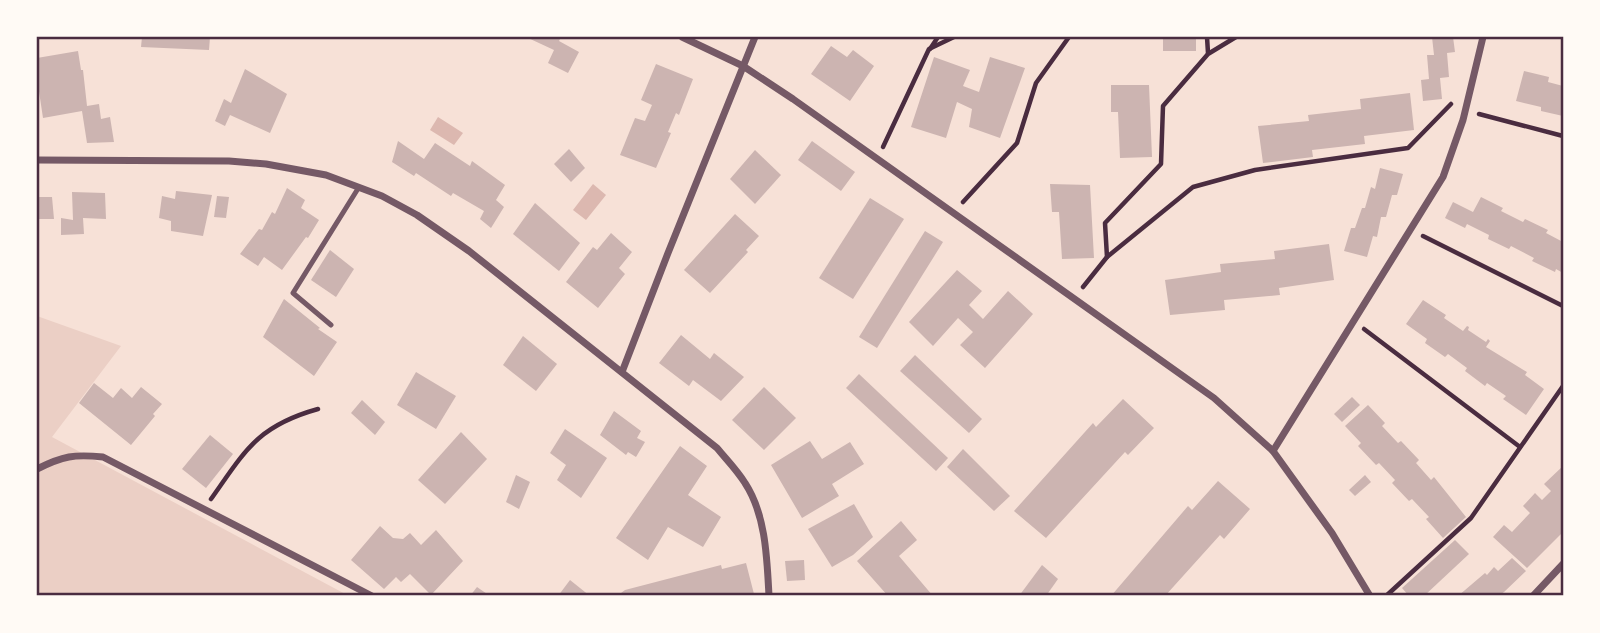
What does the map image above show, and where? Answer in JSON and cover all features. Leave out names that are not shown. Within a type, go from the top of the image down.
[{"type":"street","points":[[681,37],[743,66],[1214,398],[1273,451],[1332,533],[1370,596]]},
{"type":"street","points":[[622,372],[755,37]]},
{"type":"street","points":[[1273,451],[1443,177],[1466,110],[1483,37]]},
{"type":"street","points":[[37,160],[266,164],[326,175],[382,196],[417,215],[459,244],[717,448],[745,483],[754,500],[765,542],[769,596]]},
{"type":"street","points":[[37,468],[65,456],[79,454],[103,457],[372,596]]},
{"type":"street","points":[[1533,596],[1563,564]]},
{"type":"lane","points":[[331,325],[293,293],[359,187]]},
{"type":"path","points":[[878,159],[929,50],[938,37]]},
{"type":"path","points":[[929,50],[954,37]]},
{"type":"path","points":[[953,212],[1017,144],[1036,83],[1069,37]]},
{"type":"path","points":[[1208,37],[1208,54]]},
{"type":"path","points":[[1107,257],[1105,223],[1161,164],[1163,106],[1208,54],[1236,37]]},
{"type":"path","points":[[1074,299],[1107,257],[1193,187],[1255,170],[1408,148],[1452,103],[1471,88]]},
{"type":"path","points":[[1466,110],[1563,136]]},
{"type":"path","points":[[1411,229],[1563,306]]},
{"type":"path","points":[[1354,321],[1520,447]]},
{"type":"path","points":[[1386,596],[1471,519],[1563,386]]},
{"type":"path","points":[[204,508],[258,437],[286,421],[318,410]]},
{"type":"shaded area","points":[[438,117],[463,133],[454,145],[430,130]]},
{"type":"shaded area","points":[[593,184],[606,195],[586,220],[573,210]]},
{"type":"shaded area","points":[[37,316],[121,346],[52,437],[349,596],[37,596]]},
{"type":"building","points":[[142,37],[210,37],[209,50],[141,47]]},
{"type":"building","points":[[526,37],[561,37],[559,41],[579,52],[568,73],[548,63],[554,50]]},
{"type":"building","points":[[1163,37],[1196,37],[1196,51],[1163,51]]},
{"type":"building","points":[[1432,37],[1453,37],[1455,52],[1447,53],[1449,77],[1440,78],[1442,99],[1423,101],[1421,80],[1429,79],[1427,55],[1434,55]]},
{"type":"building","points":[[831,46],[847,57],[853,50],[874,66],[850,101],[811,74]]},
{"type":"building","points":[[78,51],[87,106],[99,104],[101,119],[110,117],[114,142],[87,143],[82,111],[43,118],[37,58]]},
{"type":"building","points":[[934,57],[970,70],[963,86],[979,92],[990,57],[1025,68],[1000,138],[969,127],[972,109],[957,102],[946,138],[911,127]]},
{"type":"building","points":[[656,64],[693,79],[679,115],[676,113],[668,132],[671,133],[656,168],[620,155],[635,118],[645,121],[652,105],[641,100]]},
{"type":"building","points":[[245,69],[287,94],[270,133],[230,115],[225,126],[215,121],[224,99],[231,103]]},
{"type":"building","points":[[1524,71],[1549,77],[1548,82],[1563,86],[1563,116],[1516,101]]},
{"type":"building","points":[[1111,85],[1149,85],[1152,157],[1120,158],[1118,112],[1111,112]]},
{"type":"building","points":[[1410,93],[1414,130],[1364,136],[1365,144],[1312,150],[1313,157],[1263,163],[1258,126],[1309,121],[1308,115],[1361,109],[1360,99]]},
{"type":"building","points":[[398,141],[424,159],[435,143],[470,166],[472,161],[505,185],[496,200],[504,207],[491,228],[480,219],[484,211],[453,193],[451,196],[416,173],[414,176],[392,162]]},
{"type":"building","points":[[812,141],[855,172],[841,191],[798,160]]},
{"type":"building","points":[[569,149],[585,168],[571,182],[554,164]]},
{"type":"building","points":[[755,150],[781,175],[755,204],[730,179]]},
{"type":"building","points":[[1380,168],[1403,174],[1397,195],[1392,195],[1386,217],[1381,217],[1377,237],[1373,236],[1367,257],[1344,251],[1351,228],[1355,228],[1362,208],[1365,208],[1371,187],[1375,189]]},
{"type":"building","points":[[1050,184],[1090,185],[1094,258],[1062,259],[1059,212],[1052,212]]},
{"type":"building","points":[[287,188],[305,200],[301,208],[319,220],[282,270],[264,257],[258,266],[240,254],[259,229],[262,230],[272,212],[275,214]]},
{"type":"building","points":[[37,191],[39,197],[52,197],[54,219],[37,219]]},
{"type":"building","points":[[176,191],[212,195],[203,236],[171,231],[171,221],[159,218],[162,196],[175,199]]},
{"type":"building","points":[[72,192],[105,193],[106,219],[83,218],[84,234],[61,235],[61,218],[73,220]]},
{"type":"building","points":[[217,196],[229,197],[226,218],[214,217]]},
{"type":"building","points":[[1481,197],[1523,222],[1525,219],[1548,230],[1546,233],[1563,242],[1563,273],[1532,261],[1534,258],[1511,246],[1509,249],[1488,239],[1489,235],[1467,224],[1465,228],[1445,218],[1453,202],[1473,212]]},
{"type":"building","points":[[870,198],[904,219],[853,299],[819,278]]},
{"type":"building","points":[[535,203],[580,243],[559,271],[513,234]]},
{"type":"building","points":[[735,214],[759,236],[710,293],[684,270]]},
{"type":"building","points":[[925,231],[943,242],[877,348],[859,337]]},
{"type":"building","points":[[611,233],[632,252],[619,268],[625,274],[598,308],[566,282],[593,247],[597,250]]},
{"type":"building","points":[[1329,244],[1334,280],[1279,288],[1280,295],[1224,300],[1225,310],[1170,315],[1165,280],[1221,272],[1220,264],[1275,259],[1274,251]]},
{"type":"building","points":[[330,250],[354,269],[336,297],[311,280]]},
{"type":"building","points":[[957,270],[982,291],[969,305],[983,319],[1008,291],[1033,314],[985,368],[960,345],[973,332],[958,318],[933,346],[909,322]]},
{"type":"building","points":[[284,299],[337,342],[314,376],[263,337]]},
{"type":"building","points":[[1423,300],[1446,315],[1444,318],[1463,331],[1467,326],[1468,330],[1486,342],[1488,339],[1490,341],[1486,347],[1527,372],[1525,375],[1544,389],[1526,415],[1503,399],[1506,396],[1487,383],[1485,386],[1465,371],[1467,368],[1448,354],[1445,357],[1425,343],[1427,339],[1406,324]]},
{"type":"building","points":[[681,335],[710,359],[714,353],[744,377],[721,401],[693,380],[689,386],[659,363]]},
{"type":"building","points":[[523,336],[557,364],[536,391],[503,365]]},
{"type":"building","points":[[915,355],[982,419],[969,433],[900,371]]},
{"type":"building","points":[[416,372],[456,396],[436,429],[397,405]]},
{"type":"building","points":[[859,374],[948,458],[936,471],[846,388]]},
{"type":"building","points":[[94,383],[113,398],[121,388],[132,398],[141,387],[162,404],[131,445],[79,403]]},
{"type":"building","points":[[764,387],[796,418],[764,450],[732,420]]},
{"type":"building","points":[[1352,397],[1360,405],[1342,422],[1334,414]]},
{"type":"building","points":[[1123,399],[1154,428],[1128,455],[1125,452],[1046,538],[1014,511],[1093,423],[1096,427]]},
{"type":"building","points":[[362,400],[385,422],[375,435],[351,413]]},
{"type":"building","points":[[1368,405],[1385,423],[1382,426],[1419,460],[1416,463],[1431,480],[1434,477],[1466,517],[1443,538],[1426,519],[1429,517],[1392,483],[1395,480],[1358,446],[1361,443],[1345,426]]},
{"type":"building","points":[[614,411],[641,431],[637,438],[645,442],[636,457],[628,452],[626,455],[600,435]]},
{"type":"building","points":[[565,429],[607,458],[581,498],[557,480],[566,465],[550,453]]},
{"type":"building","points":[[461,432],[487,459],[445,504],[418,480]]},
{"type":"building","points":[[210,435],[233,454],[206,488],[182,469]]},
{"type":"building","points":[[810,441],[822,459],[850,442],[864,464],[832,484],[839,496],[802,518],[771,465]]},
{"type":"building","points":[[680,446],[707,466],[688,495],[721,517],[703,547],[668,527],[648,560],[616,538]]},
{"type":"building","points":[[963,449],[1010,496],[994,511],[947,467]]},
{"type":"building","points":[[1563,466],[1563,532],[1527,568],[1493,537],[1504,525],[1512,532],[1530,513],[1523,506],[1535,493],[1542,500],[1551,491],[1544,484]]},
{"type":"building","points":[[516,475],[530,482],[519,509],[506,502]]},
{"type":"building","points":[[1365,475],[1371,482],[1355,496],[1349,490]]},
{"type":"building","points":[[1218,481],[1250,509],[1224,539],[1220,535],[1165,596],[1111,596],[1188,506],[1192,510]]},
{"type":"building","points":[[854,504],[873,537],[853,555],[832,567],[808,529]]},
{"type":"building","points":[[901,521],[917,540],[899,556],[933,596],[888,596],[857,561]]},
{"type":"building","points":[[380,526],[393,538],[403,539],[410,533],[421,545],[436,530],[463,561],[431,595],[410,574],[401,582],[396,577],[384,589],[351,560]]},
{"type":"building","points":[[1455,540],[1469,554],[1424,596],[1409,596],[1402,588]]},
{"type":"building","points":[[1512,558],[1526,571],[1504,592],[1498,596],[1458,596],[1485,573],[1487,575],[1494,567],[1498,571]]},
{"type":"building","points":[[804,560],[805,580],[787,581],[785,561]]},
{"type":"building","points":[[746,563],[754,594],[748,596],[617,596],[625,590],[721,565],[722,569]]},
{"type":"building","points":[[1042,565],[1058,579],[1046,596],[1019,596]]},
{"type":"building","points":[[570,580],[590,596],[558,596]]},
{"type":"building","points":[[477,587],[490,596],[470,596]]}]
